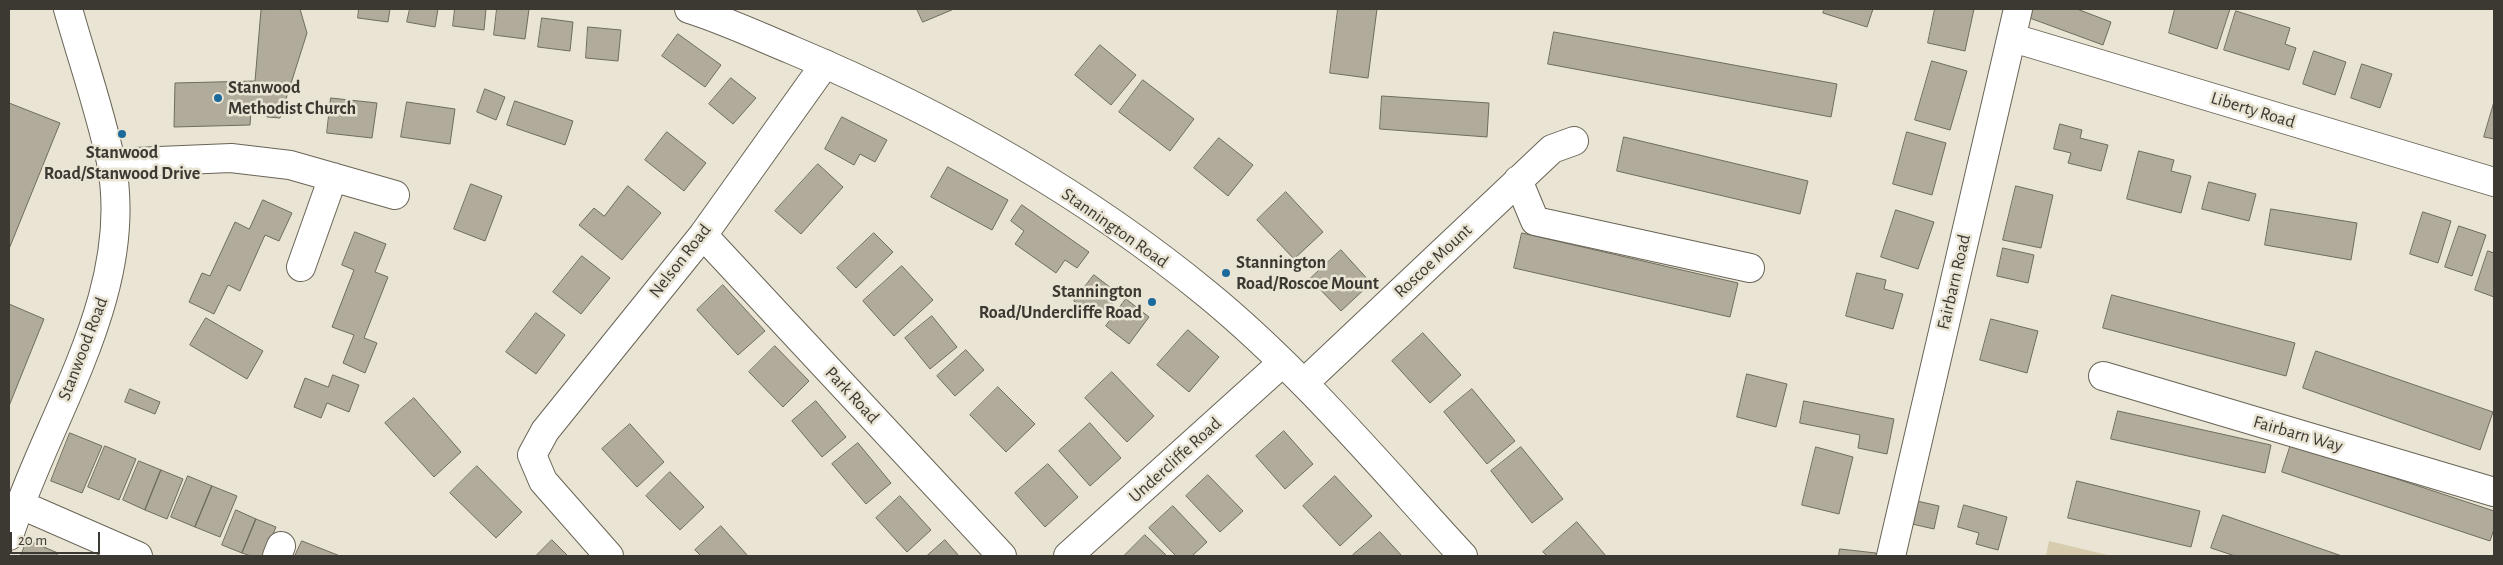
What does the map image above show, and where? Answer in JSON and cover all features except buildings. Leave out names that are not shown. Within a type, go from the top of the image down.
[{"type":"street","name":"Stanwood Road","points":[[9,536],[19,504],[66,396],[103,300],[114,232],[111,163],[68,9]]},
{"type":"street","name":"Stannington Road","points":[[689,9],[825,64],[934,115],[1013,160],[1099,215],[1208,295],[1304,383],[1463,556]]},
{"type":"street","name":"Fairbarn Road","points":[[1891,556],[2013,38],[2018,9]]},
{"type":"street","name":"Liberty Road","points":[[2013,38],[2494,182]]},
{"type":"street","name":"Nelson Road","points":[[609,556],[543,481],[532,455],[545,431],[703,235],[825,64]]},
{"type":"street","name":"Roscoe Mount","points":[[1304,383],[1552,149],[1574,140]]},
{"type":"street","points":[[111,163],[230,158],[290,165],[396,195]]},
{"type":"street","points":[[301,267],[334,177]]},
{"type":"street","points":[[1518,180],[1535,220],[1750,268]]},
{"type":"street","name":"Park Road","points":[[703,235],[1002,556]]},
{"type":"street","name":"Undercliffe Road","points":[[1068,556],[1282,363]]},
{"type":"street","name":"Fairbarn Way","points":[[2103,376],[2494,492]]},
{"type":"street","points":[[19,504],[138,556]]},
{"type":"shaded area","points":[[2049,541],[2112,556],[2046,556]]},
{"type":"place","name":"Stanwood Methodist Church","points":[[218,98]]},
{"type":"place","name":"Stanwood Road/Stanwood Drive","points":[[122,134]]},
{"type":"place","name":"Stannington Road/Roscoe Mount","points":[[1226,273]]},
{"type":"place","name":"Stannington Road/Undercliffe Road","points":[[1152,302]]}]
